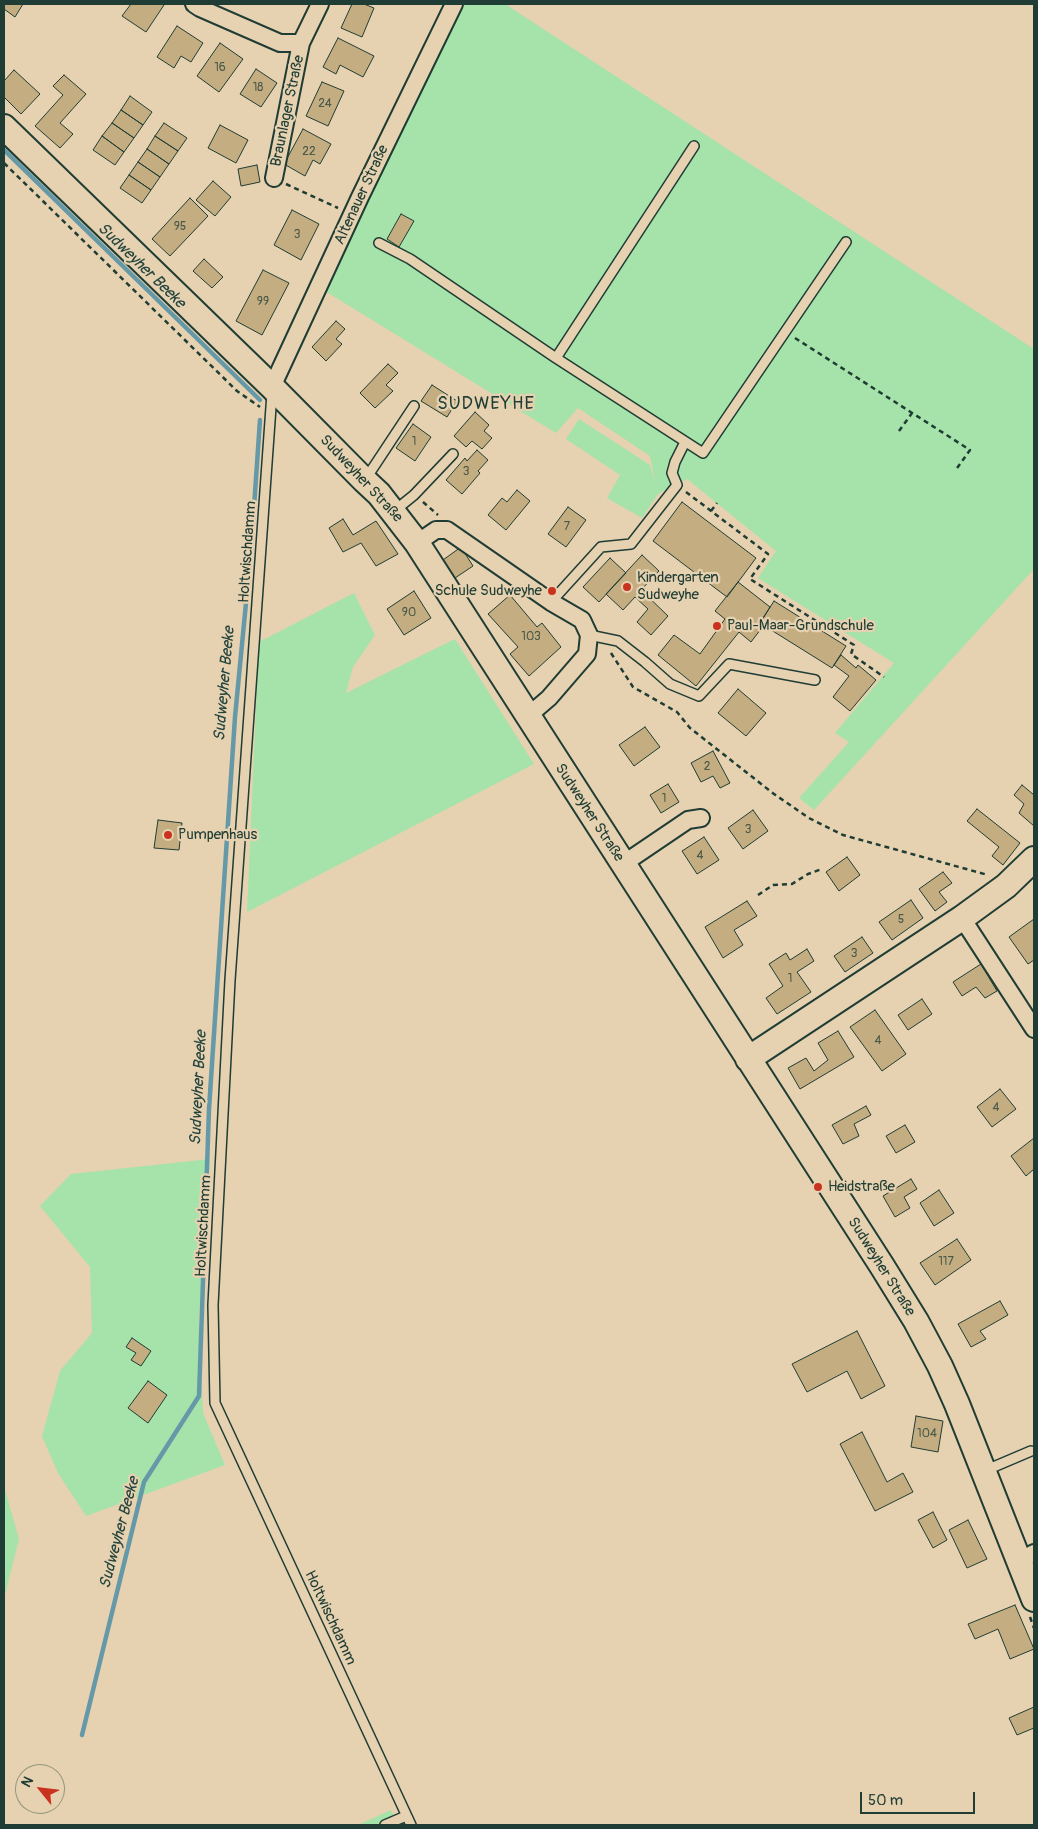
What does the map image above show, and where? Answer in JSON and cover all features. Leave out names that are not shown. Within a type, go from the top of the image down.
[{"type":"main road","name":"Sudweyher Straße","points":[[4,127],[272,387],[364,480],[393,512],[417,543],[882,1266],[916,1322],[940,1366],[984,1472],[1027,1557],[1034,1600]]},
{"type":"main road","points":[[748,1059],[962,918],[1006,886],[1034,859]]},
{"type":"street","name":"Braunlager Straße","points":[[194,4],[280,43],[302,43]]},
{"type":"street","name":"Braunlager Straße","points":[[274,178],[302,43],[320,4]]},
{"type":"street","name":"Altenauer Straße","points":[[272,387],[352,214],[454,4]]},
{"type":"street","points":[[417,543],[436,530],[448,530],[551,602],[582,620],[589,635],[587,654],[550,698],[528,716]]},
{"type":"street","points":[[623,864],[688,820],[701,818]]},
{"type":"street","points":[[962,918],[1034,1029]]},
{"type":"lane","points":[[556,358],[694,146]]},
{"type":"lane","points":[[378,242],[410,258],[556,358],[703,453],[729,411],[785,333],[846,242]]},
{"type":"lane","name":"Holtwischdamm","points":[[272,387],[272,411],[230,980],[213,1306],[214,1403],[410,1825]]},
{"type":"lane","points":[[364,480],[414,406]]},
{"type":"lane","points":[[551,602],[601,547],[631,544],[677,485],[672,473],[685,442]]},
{"type":"lane","points":[[393,512],[414,495],[453,454]]},
{"type":"lane","points":[[589,635],[618,641],[670,684],[699,696],[729,664],[814,680]]},
{"type":"lane","points":[[984,1472],[1031,1451]]},
{"type":"lane","points":[[385,1825],[406,1816]]},
{"type":"path","points":[[4,163],[237,391],[262,408],[272,411]]},
{"type":"path","points":[[274,178],[352,214]]},
{"type":"path","points":[[785,333],[807,345],[970,450],[955,471]]},
{"type":"path","points":[[900,430],[912,414]]},
{"type":"path","points":[[677,485],[768,554],[750,579],[854,645],[851,654],[884,677]]},
{"type":"path","points":[[414,495],[445,520],[448,530]]},
{"type":"path","points":[[711,511],[717,502]]},
{"type":"path","points":[[589,635],[605,645],[633,687],[677,712],[690,728],[774,794],[808,818],[842,834],[985,873],[1006,886]]},
{"type":"path","points":[[758,895],[774,885],[792,884],[808,874],[822,869]]},
{"type":"green space","points":[[460,4],[505,4],[1034,349],[1034,569],[814,810],[799,798],[849,742],[835,733],[894,663],[758,578],[776,551],[687,479],[658,494],[642,518],[607,498],[620,475],[566,439],[579,419],[650,465],[655,482],[650,456],[578,408],[556,433],[325,291]]},
{"type":"green space","points":[[354,593],[375,635],[353,667],[346,693],[455,639],[534,764],[247,912],[259,642]]},
{"type":"green space","points":[[210,1159],[199,1317],[203,1413],[225,1465],[86,1516],[58,1473],[42,1436],[60,1371],[92,1333],[90,1267],[40,1206],[71,1174]]},
{"type":"green space","points":[[4,1486],[19,1539],[4,1599]]},
{"type":"green space","points":[[391,1810],[398,1825],[358,1825]]},
{"type":"building","points":[[4,4],[23,4],[15,17],[4,9]]},
{"type":"building","points":[[131,4],[164,5],[146,32],[122,16]]},
{"type":"building","points":[[352,4],[364,4],[374,8],[362,37],[341,28]]},
{"type":"building","points":[[177,26],[203,43],[191,62],[181,56],[174,68],[157,57]]},
{"type":"building","points":[[338,38],[374,56],[363,77],[340,65],[336,74],[323,67]]},
{"type":"building","points":[[220,43],[243,59],[219,92],[197,76]]},
{"type":"building","points":[[256,69],[277,83],[261,107],[240,94]]},
{"type":"building","points":[[14,70],[40,94],[21,114],[4,97],[4,81]]},
{"type":"building","points":[[64,75],[86,94],[60,123],[73,134],[60,148],[35,126],[63,95],[53,86]]},
{"type":"building","points":[[322,82],[344,91],[328,126],[306,116]]},
{"type":"building","points":[[130,96],[152,112],[143,125],[121,110]]},
{"type":"building","points":[[121,110],[143,125],[134,138],[112,123]]},
{"type":"building","points":[[112,123],[134,138],[124,152],[102,136]]},
{"type":"building","points":[[164,123],[187,138],[178,151],[155,136]]},
{"type":"building","points":[[220,125],[248,140],[236,163],[208,148]]},
{"type":"building","points":[[303,129],[331,144],[320,164],[313,160],[305,176],[284,164]]},
{"type":"building","points":[[102,136],[124,152],[115,165],[93,150]]},
{"type":"building","points":[[155,136],[178,151],[169,164],[147,149]]},
{"type":"building","points":[[147,149],[169,164],[160,177],[138,162]]},
{"type":"building","points":[[138,162],[160,177],[151,190],[129,175]]},
{"type":"building","points":[[257,165],[260,182],[241,186],[238,169]]},
{"type":"building","points":[[129,175],[151,190],[142,203],[120,188]]},
{"type":"building","points":[[213,181],[231,197],[215,216],[196,200]]},
{"type":"building","points":[[190,198],[208,216],[170,256],[152,239]]},
{"type":"building","points":[[292,210],[319,224],[301,260],[274,245]]},
{"type":"building","points":[[401,214],[414,221],[399,247],[387,239]]},
{"type":"building","points":[[204,259],[223,277],[212,288],[193,271]]},
{"type":"building","points":[[263,270],[289,283],[262,335],[236,321]]},
{"type":"building","points":[[336,321],[345,329],[336,339],[342,344],[326,361],[312,347]]},
{"type":"building","points":[[388,364],[398,373],[386,385],[393,391],[375,408],[360,393]]},
{"type":"building","points":[[432,385],[457,401],[447,417],[421,401]]},
{"type":"building","points":[[475,412],[489,425],[484,431],[492,438],[482,449],[472,441],[466,447],[454,436]]},
{"type":"building","points":[[413,424],[431,437],[415,461],[396,448]]},
{"type":"building","points":[[477,450],[488,460],[478,471],[480,473],[462,494],[446,480],[465,458],[467,461]]},
{"type":"building","points":[[517,490],[530,501],[506,530],[488,515],[502,498],[507,502]]},
{"type":"building","points":[[682,502],[756,558],[727,597],[653,541]]},
{"type":"building","points":[[568,507],[586,520],[566,547],[548,534]]},
{"type":"building","points":[[343,519],[353,535],[376,521],[398,554],[376,566],[361,543],[343,552],[329,528]]},
{"type":"building","points":[[461,547],[473,566],[455,578],[443,560]]},
{"type":"building","points":[[642,555],[659,571],[641,590],[668,616],[651,635],[637,622],[648,609],[635,597],[623,610],[606,594]]},
{"type":"building","points":[[610,558],[626,573],[599,602],[583,587]]},
{"type":"building","points":[[738,582],[770,607],[760,623],[764,625],[751,642],[739,632],[696,686],[658,655],[674,635],[700,654],[725,619],[715,611]]},
{"type":"building","points":[[414,591],[431,618],[404,635],[387,609]]},
{"type":"building","points":[[510,595],[537,627],[542,623],[561,647],[529,676],[510,654],[518,647],[488,614]]},
{"type":"building","points":[[774,601],[846,646],[832,668],[760,623]]},
{"type":"building","points":[[841,655],[856,668],[858,665],[876,680],[850,711],[833,697],[849,676],[834,665]]},
{"type":"building","points":[[738,689],[766,713],[746,736],[718,713]]},
{"type":"building","points":[[645,727],[660,747],[634,766],[619,745]]},
{"type":"building","points":[[713,751],[730,783],[720,788],[713,776],[701,782],[691,763]]},
{"type":"building","points":[[668,784],[679,802],[661,813],[650,795]]},
{"type":"building","points":[[1022,785],[1034,795],[1034,826],[1019,813],[1024,804],[1014,795]]},
{"type":"building","points":[[977,809],[1020,843],[1003,865],[992,856],[999,847],[967,821]]},
{"type":"building","points":[[753,810],[768,831],[743,849],[728,828]]},
{"type":"building","name":"Pumpenhaus","points":[[158,820],[182,823],[179,850],[154,848]]},
{"type":"building","points":[[704,837],[719,860],[697,874],[682,851]]},
{"type":"building","points":[[847,857],[860,875],[839,891],[826,872]]},
{"type":"building","points":[[943,872],[952,883],[939,892],[947,902],[935,911],[919,889]]},
{"type":"building","points":[[911,900],[923,918],[892,940],[879,922]]},
{"type":"building","points":[[747,901],[757,916],[734,930],[743,945],[723,958],[705,927]]},
{"type":"building","points":[[1034,919],[1034,960],[1028,964],[1009,937]]},
{"type":"building","points":[[862,937],[873,953],[845,972],[834,956]]},
{"type":"building","points":[[807,949],[814,961],[797,972],[811,992],[777,1014],[766,998],[783,986],[769,964],[786,953],[790,960]]},
{"type":"building","points":[[981,964],[997,991],[985,998],[976,987],[962,996],[953,982]]},
{"type":"building","points":[[922,999],[932,1014],[908,1030],[898,1015]]},
{"type":"building","points":[[875,1010],[906,1054],[882,1071],[850,1027]]},
{"type":"building","points":[[838,1031],[854,1057],[800,1089],[788,1068],[806,1058],[814,1071],[828,1060],[818,1043]]},
{"type":"building","points":[[1000,1089],[1016,1109],[992,1127],[977,1107]]},
{"type":"building","points":[[866,1106],[871,1115],[854,1124],[859,1136],[843,1144],[832,1125]]},
{"type":"building","points":[[905,1125],[915,1142],[896,1153],[886,1136]]},
{"type":"building","points":[[1034,1138],[1034,1169],[1026,1176],[1011,1156]]},
{"type":"building","points":[[911,1179],[917,1189],[904,1197],[910,1208],[895,1217],[883,1196]]},
{"type":"building","points":[[939,1190],[954,1213],[934,1226],[920,1203]]},
{"type":"building","points":[[957,1239],[971,1260],[935,1285],[920,1263]]},
{"type":"building","points":[[1000,1301],[1008,1315],[980,1331],[986,1339],[971,1347],[958,1324]]},
{"type":"building","points":[[857,1331],[885,1386],[861,1399],[847,1371],[807,1392],[792,1364]]},
{"type":"building","points":[[132,1338],[151,1351],[141,1366],[131,1360],[136,1353],[126,1347]]},
{"type":"building","points":[[148,1381],[167,1395],[148,1423],[128,1408]]},
{"type":"building","points":[[916,1416],[943,1421],[938,1452],[911,1447]]},
{"type":"building","points":[[862,1432],[887,1482],[903,1473],[913,1492],[875,1511],[840,1444]]},
{"type":"building","points":[[933,1512],[947,1540],[933,1548],[918,1520]]},
{"type":"building","points":[[968,1520],[987,1559],[967,1568],[949,1530]]},
{"type":"building","points":[[1015,1605],[1034,1649],[1010,1659],[998,1629],[975,1639],[968,1624]]},
{"type":"building","points":[[1034,1707],[1034,1728],[1017,1735],[1009,1718]]},
{"type":"waterway","name":"Sudweyher Beeke","points":[[4,150],[260,400]]},
{"type":"waterway","name":"Sudweyher Beeke","points":[[82,1735],[144,1482],[199,1396],[209,1109],[235,717],[251,551],[260,420]]},
{"type":"place","name":"Kindergarten Sudweyhe","points":[[627,587]]},
{"type":"place","name":"Schule Sudweyhe","points":[[552,591]]},
{"type":"place","name":"Paul-Maar-Grundschule","points":[[717,626]]},
{"type":"place","name":"Pumpenhaus","points":[[168,835]]},
{"type":"place","name":"Heidstraße","points":[[818,1187]]},
{"type":"district","name":"SUDWEYHE","points":[[486,404]]}]
